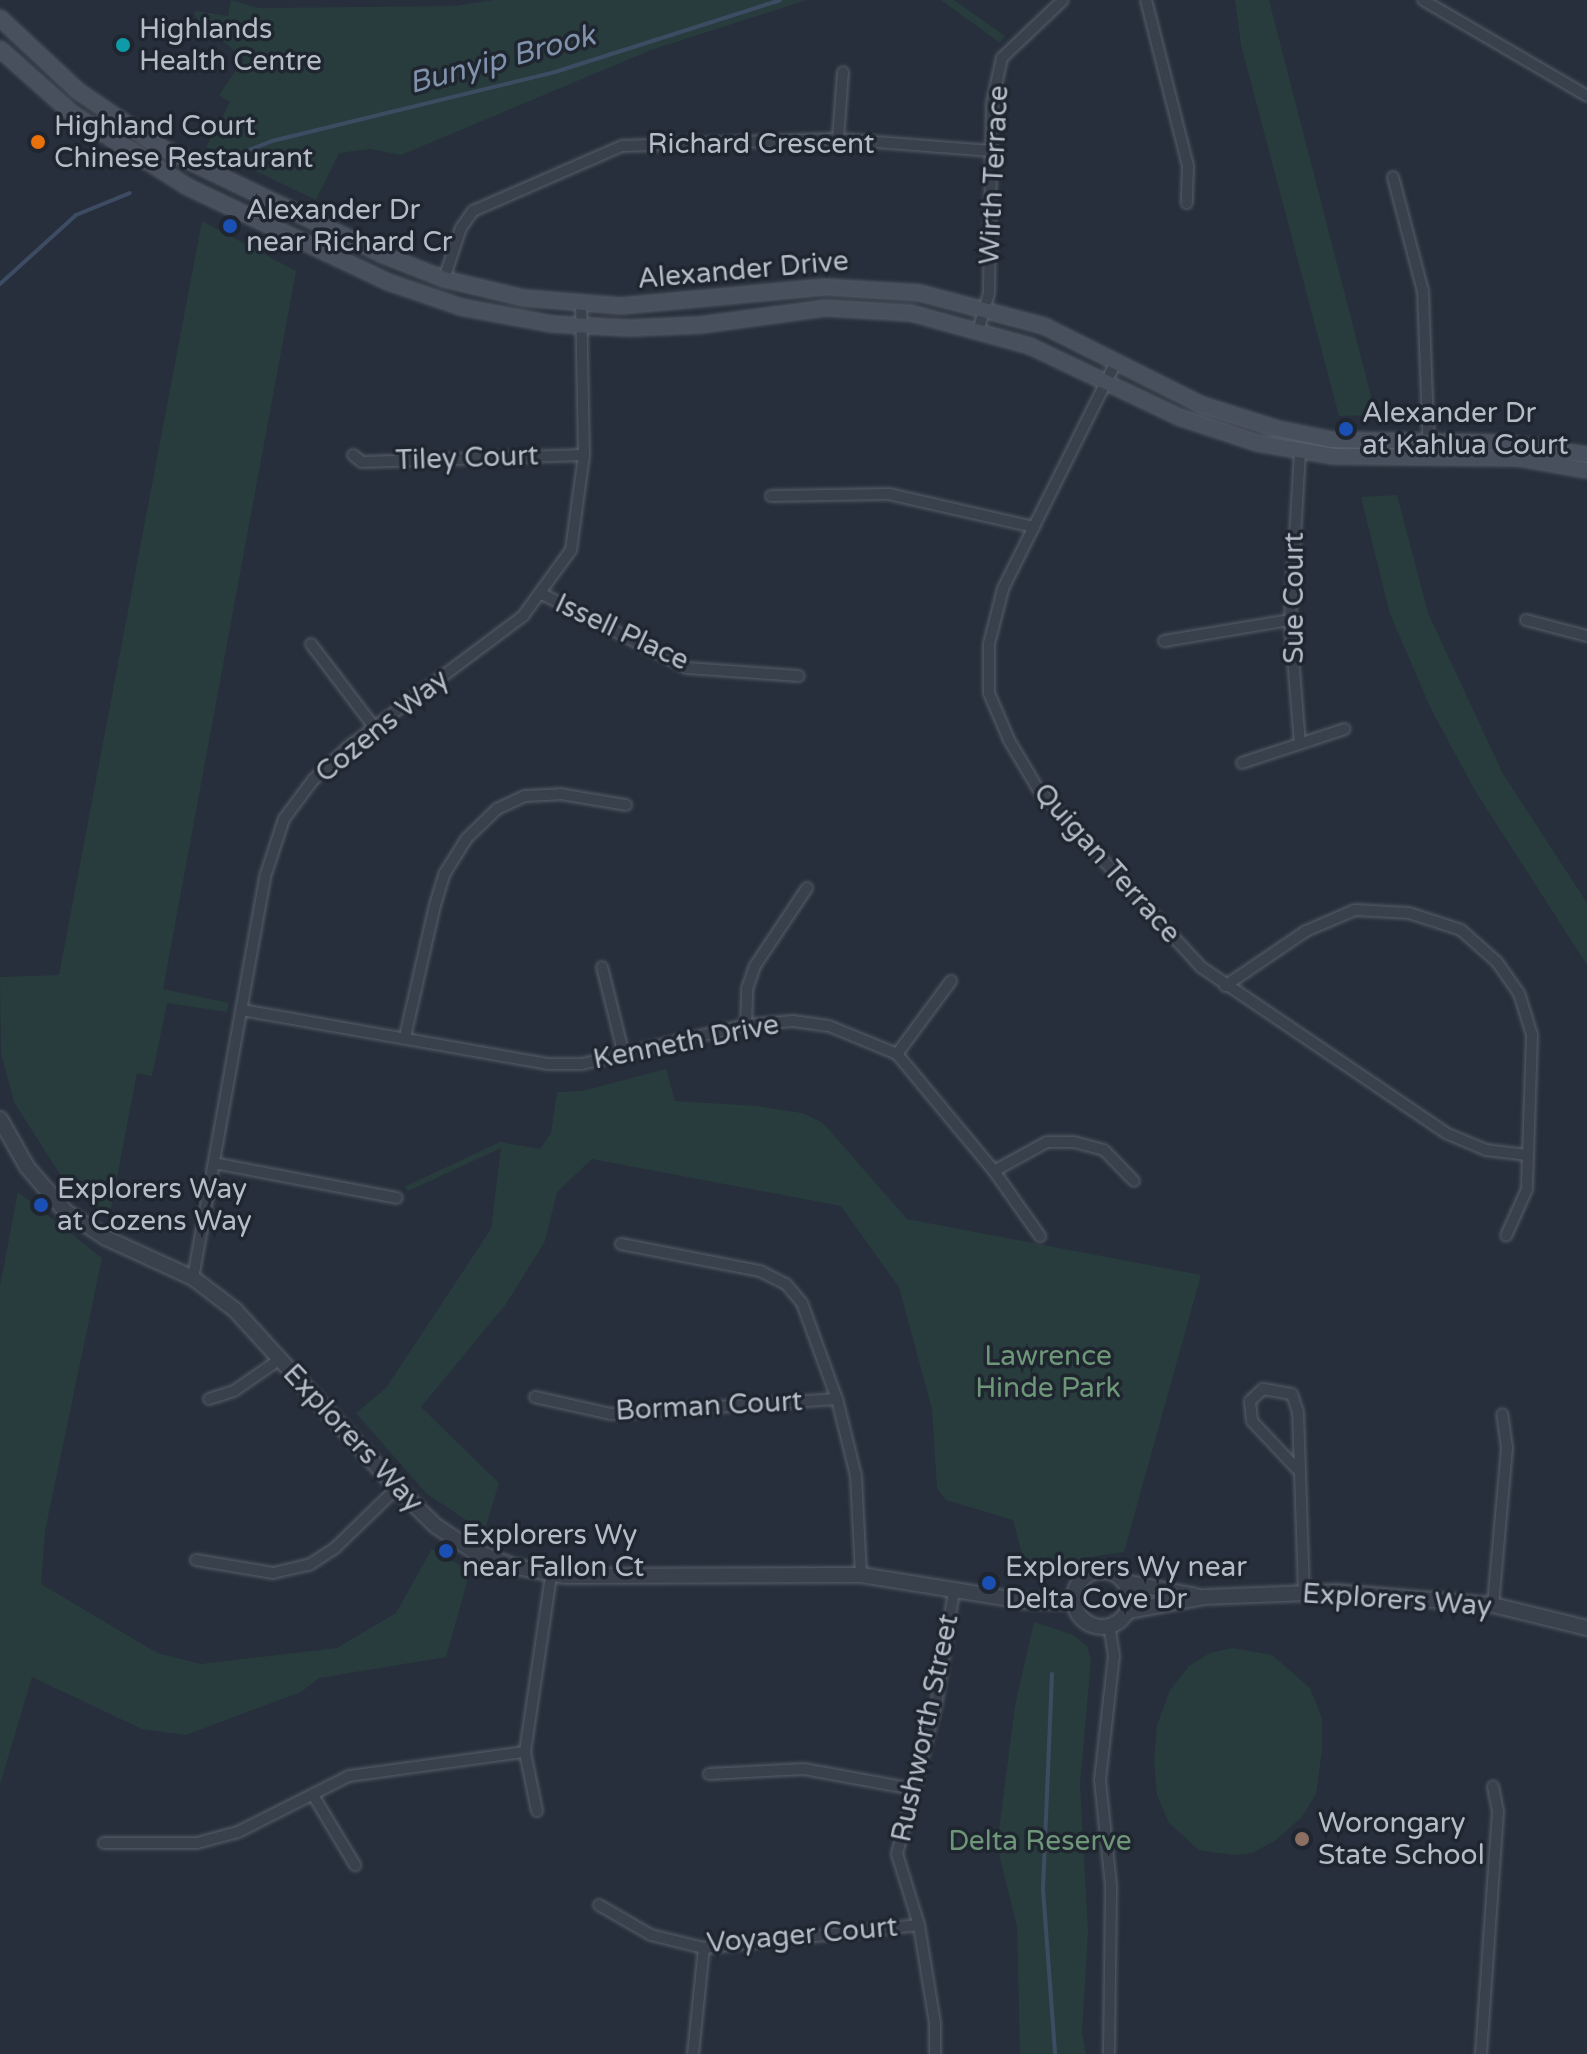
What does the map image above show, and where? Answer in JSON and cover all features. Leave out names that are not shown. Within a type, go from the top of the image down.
[{"type":"main road","name":"Alexander Drive","points":[[0,18],[78,91],[160,147],[381,254],[444,279],[524,298],[581,304],[663,305],[854,286],[985,307],[1044,326],[1202,405],[1278,429],[1331,440],[1501,443],[1587,455]]},
{"type":"main road","name":"Alexander Drive","points":[[0,49],[119,146],[188,187],[327,255],[461,307],[581,326],[700,325],[838,308],[911,313],[979,328],[1204,426],[1300,452],[1429,458],[1520,458],[1587,470]]},
{"type":"street","name":"Wirth Terrace","points":[[979,328],[985,307],[992,103],[1002,58],[1063,0]]},
{"type":"street","points":[[1146,0],[1188,166],[1187,203]]},
{"type":"street","points":[[1423,0],[1587,96]]},
{"type":"street","points":[[838,139],[843,72]]},
{"type":"street","name":"Richard Crescent","points":[[444,279],[461,228],[473,211],[603,152],[640,143],[838,139],[992,151]]},
{"type":"street","points":[[1393,177],[1423,291],[1429,458]]},
{"type":"street","name":"Cozens Way","points":[[193,1278],[265,877],[284,819],[313,780],[374,727],[523,616],[542,594],[571,550],[584,455],[581,304]]},
{"type":"street","name":"Quigan Terrace","points":[[1116,362],[1003,589],[989,644],[989,693],[1038,789],[1201,967],[1225,986],[1448,1134],[1486,1150],[1527,1155]]},
{"type":"street","name":"Sue Court","points":[[1300,452],[1290,620],[1300,744]]},
{"type":"street","name":"Tiley Court","points":[[353,455],[362,462],[584,455]]},
{"type":"street","points":[[771,496],[889,494],[1034,527]]},
{"type":"street","name":"Issell Place","points":[[542,594],[687,668],[799,676]]},
{"type":"street","points":[[1164,641],[1290,620]]},
{"type":"street","points":[[1526,620],[1587,636]]},
{"type":"street","points":[[311,644],[374,727]]},
{"type":"street","points":[[1242,763],[1345,729]]},
{"type":"street","points":[[405,1037],[435,905],[445,873],[466,839],[497,809],[525,796],[560,794],[626,805]]},
{"type":"street","points":[[746,1025],[747,989],[755,966],[807,888]]},
{"type":"street","points":[[1225,986],[1306,931],[1355,910],[1409,913],[1461,930],[1497,962],[1519,993],[1532,1035],[1527,1189],[1506,1236]]},
{"type":"street","points":[[602,967],[624,1055]]},
{"type":"street","points":[[897,1054],[951,981]]},
{"type":"street","name":"Kenneth Drive","points":[[242,1010],[547,1064],[624,1055],[746,1025],[793,1021],[829,1026],[897,1054],[994,1171],[1040,1236]]},
{"type":"street","name":"Explorers Way","points":[[0,1119],[27,1167],[65,1211],[93,1231],[193,1278],[235,1310],[397,1488],[436,1526],[472,1550],[551,1575],[861,1575],[1044,1603],[1074,1602],[1080,1583],[1097,1572],[1125,1582],[1204,1597]]},
{"type":"street","points":[[994,1171],[1047,1142],[1074,1142],[1104,1150],[1134,1181]]},
{"type":"street","points":[[214,1163],[397,1198]]},
{"type":"street","points":[[621,1244],[760,1271],[786,1284],[812,1326],[837,1399],[856,1476],[861,1575]]},
{"type":"street","points":[[209,1399],[234,1391],[280,1359]]},
{"type":"street","points":[[1297,1469],[1252,1421],[1250,1401],[1263,1389],[1285,1389],[1296,1402],[1304,1591]]},
{"type":"street","name":"Borman Court","points":[[535,1397],[611,1414],[837,1399]]},
{"type":"street","points":[[1493,1605],[1507,1448],[1502,1414]]},
{"type":"street","points":[[196,1560],[263,1572],[309,1565],[335,1548],[397,1488]]},
{"type":"street","points":[[537,1811],[525,1752],[551,1575]]},
{"type":"street","points":[[1125,1582],[1128,1611]]},
{"type":"street","name":"Rushworth Street","points":[[935,2054],[935,2023],[919,1925],[897,1854],[937,1700],[954,1590]]},
{"type":"street","name":"Explorers Way","points":[[1109,1626],[1128,1611],[1204,1597],[1304,1591],[1493,1605],[1587,1628]]},
{"type":"street","points":[[1074,1602],[1085,1621],[1109,1626],[1114,1656],[1100,1780],[1111,1886],[1109,2054]]},
{"type":"street","points":[[104,1843],[197,1843],[238,1832],[349,1776],[525,1752]]},
{"type":"street","points":[[709,1774],[804,1769],[913,1789]]},
{"type":"street","points":[[1481,2054],[1498,1812],[1493,1786]]},
{"type":"street","points":[[313,1795],[355,1865]]},
{"type":"street","name":"Voyager Court","points":[[599,1905],[651,1935],[704,1948],[919,1925]]},
{"type":"street","points":[[693,2054],[704,1948]]},
{"type":"green space","points":[[231,0],[258,8],[456,6],[494,0],[807,0],[651,50],[401,155],[370,149],[339,153],[316,200],[206,147],[230,102],[219,95],[244,59],[195,17],[195,11],[228,16]]},
{"type":"green space","points":[[941,0],[954,0],[1005,36],[1000,43]]},
{"type":"green space","points":[[1235,0],[1269,0],[1376,415],[1339,416],[1241,45]]},
{"type":"green space","points":[[202,221],[296,271],[163,989],[229,1003],[227,1012],[167,1003],[152,1076],[137,1073],[109,1219],[61,1176],[14,1102],[1,1053],[0,977],[59,975]]},
{"type":"green space","points":[[1397,495],[1428,613],[1503,774],[1587,903],[1587,965],[1476,792],[1432,711],[1390,614],[1361,497]]},
{"type":"green space","name":"Lawrence Hinde Park","points":[[666,1069],[675,1101],[756,1106],[802,1113],[823,1123],[907,1219],[1201,1275],[1124,1552],[1084,1558],[1061,1578],[1028,1576],[1013,1520],[946,1500],[937,1488],[932,1409],[899,1287],[841,1206],[592,1159],[557,1192],[545,1241],[506,1304],[421,1407],[499,1483],[484,1532],[426,1493],[356,1413],[386,1388],[491,1229],[501,1148],[408,1191],[404,1187],[500,1142],[540,1149],[551,1133],[557,1092],[582,1091]]},
{"type":"green space","points":[[18,1192],[102,1258],[45,1531],[41,1584],[157,1653],[201,1664],[337,1648],[396,1613],[432,1549],[470,1571],[446,1657],[319,1678],[301,1692],[186,1735],[142,1729],[32,1677],[0,1784],[0,1286]]},
{"type":"green space","name":"Delta Reserve","points":[[1034,1622],[1073,1635],[1087,1646],[1091,1660],[1080,1784],[1088,1931],[1082,2033],[1086,2054],[1020,2054],[1017,1926],[997,1846],[1015,1706]]},
{"type":"green space","points":[[1232,1648],[1272,1655],[1310,1688],[1322,1718],[1322,1750],[1316,1794],[1302,1817],[1275,1841],[1252,1853],[1233,1855],[1199,1850],[1169,1823],[1157,1795],[1154,1761],[1157,1725],[1170,1690],[1189,1666],[1210,1653]]},
{"type":"waterway","name":"Bunyip Brook","points":[[234,156],[272,141],[555,72],[780,0]]},
{"type":"waterway","name":"Bunyip Brook","points":[[0,284],[76,215],[130,193]]},
{"type":"waterway","points":[[1052,1674],[1043,1889],[1055,2054]]},
{"type":"place","name":"Highlands Health Centre","points":[[123,45]]},
{"type":"place","name":"Highland Court Chinese Restaurant","points":[[38,142]]},
{"type":"place","name":"Alexander Dr near Richard Cr","points":[[230,226]]},
{"type":"place","name":"Alexander Dr at Kahlua Court","points":[[1346,429]]},
{"type":"place","name":"Explorers Way at Cozens Way","points":[[41,1205]]},
{"type":"place","name":"Explorers Wy near Fallon Ct","points":[[446,1551]]},
{"type":"place","name":"Explorers Wy near Delta Cove Dr","points":[[989,1583]]},
{"type":"place","name":"Worongary State School","points":[[1302,1839]]}]
